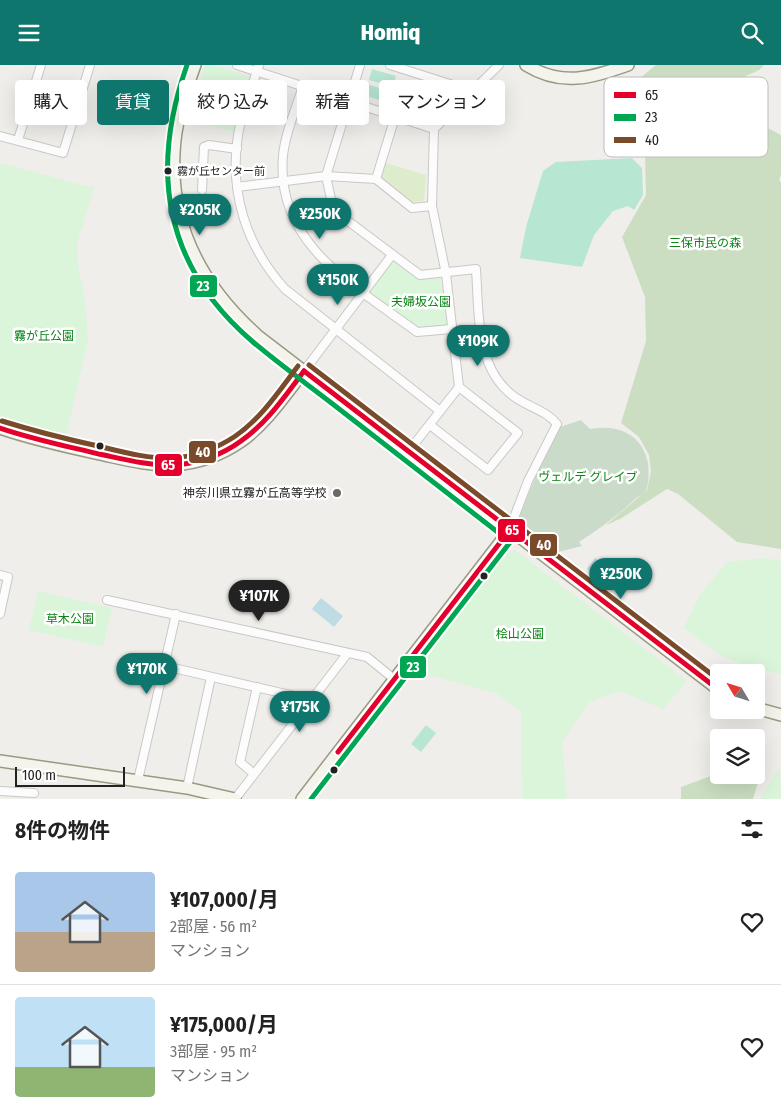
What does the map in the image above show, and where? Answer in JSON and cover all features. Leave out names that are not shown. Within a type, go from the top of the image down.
[{"type":"street","points":[[18,140],[41,65]]},
{"type":"street","points":[[0,135],[63,153],[90,65]]},
{"type":"street","points":[[195,65],[184,96],[174,152],[176,195],[183,228],[206,279],[223,301],[251,330],[509,531],[710,684]]},
{"type":"street","points":[[237,65],[258,68],[297,84]]},
{"type":"street","points":[[355,80],[360,65]]},
{"type":"street","points":[[390,65],[437,80]]},
{"type":"street","points":[[483,80],[499,65]]},
{"type":"street","points":[[526,65],[545,76],[573,80],[628,65]]},
{"type":"street","points":[[258,68],[238,133],[234,171],[242,215],[251,240],[271,274],[285,289],[440,411]]},
{"type":"street","points":[[297,106],[285,144],[282,182],[293,220],[303,237],[314,251],[364,293],[417,332],[452,329]]},
{"type":"street","points":[[302,799],[509,531],[528,481],[557,424],[549,414],[533,409],[504,389],[492,370],[482,343],[476,269],[446,274],[420,275],[344,218],[331,199],[326,176],[342,125]]},
{"type":"street","points":[[376,179],[393,125]]},
{"type":"street","points":[[421,125],[434,129]]},
{"type":"street","points":[[430,425],[488,471],[518,433],[459,387],[446,274],[432,206],[434,129],[438,125]]},
{"type":"street","points":[[202,190],[204,147],[209,145],[236,149]]},
{"type":"street","points":[[237,187],[326,176],[376,179],[412,208],[432,206]]},
{"type":"street","points":[[0,428],[52,444],[131,461],[153,464],[191,462],[209,458],[240,442],[256,429],[304,371],[392,255]]},
{"type":"street","points":[[408,451],[459,387]]},
{"type":"street","points":[[0,575],[8,577],[0,614]]},
{"type":"street","points":[[107,600],[367,657],[394,679]]},
{"type":"street","points":[[138,780],[176,614]]},
{"type":"street","points":[[0,761],[138,780],[235,799],[253,773],[347,654]]},
{"type":"street","points":[[165,666],[312,700]]},
{"type":"street","points":[[186,788],[210,677]]},
{"type":"street","points":[[253,773],[240,762],[257,687]]},
{"type":"street","points":[[765,710],[781,715]]},
{"type":"street","points":[[0,791],[34,793]]},
{"type":"green space","points":[[205,65],[212,65],[250,76],[249,80],[201,80]]},
{"type":"green space","name":"三保市民の森","points":[[656,65],[764,65],[759,70],[744,77],[641,77]]},
{"type":"green space","points":[[372,69],[396,76],[395,80],[379,80],[379,83],[369,80]]},
{"type":"green space","points":[[369,85],[379,88],[379,100],[369,97]]},
{"type":"green space","points":[[208,125],[236,125],[234,132]]},
{"type":"green space","name":"三保市民の森","points":[[768,128],[781,135],[781,175],[779,180],[781,182],[781,549],[737,542],[678,494],[667,489],[620,519],[606,525],[647,490],[651,471],[649,455],[639,437],[621,423],[646,341],[645,297],[622,237],[646,195],[645,157],[768,157]]},
{"type":"green space","points":[[632,158],[642,168],[643,195],[634,210],[628,206],[613,211],[594,235],[582,267],[520,258],[526,227],[543,171],[556,162]]},
{"type":"green space","name":"霧が丘公園","points":[[0,163],[94,188],[78,241],[78,264],[86,308],[88,340],[66,437],[14,425],[0,419]]},
{"type":"green space","points":[[386,163],[426,175],[424,201],[413,202],[381,176]]},
{"type":"green space","name":"夫婦坂公園","points":[[392,260],[419,279],[440,278],[448,325],[417,328],[368,292]]},
{"type":"green space","name":"ヴェルデ グレイブ","points":[[581,420],[590,429],[610,428],[627,433],[634,438],[645,453],[649,473],[648,484],[644,493],[579,542],[582,546],[554,553],[516,524],[541,464],[560,427]]},
{"type":"green space","name":"桧山公園","points":[[515,550],[687,681],[663,709],[620,691],[589,702],[562,742],[567,799],[525,799],[522,796],[521,712],[496,693],[410,670],[503,553]]},
{"type":"green space","points":[[764,558],[781,561],[781,674],[765,670],[765,664],[743,664],[721,656],[684,628],[700,594],[727,562]]},
{"type":"green space","name":"草木公園","points":[[38,591],[112,608],[103,647],[29,630]]},
{"type":"green space","points":[[426,725],[436,733],[421,752],[411,744]]},
{"type":"green space","points":[[780,766],[781,799],[760,799]]},
{"type":"green space","points":[[710,776],[710,784],[758,784],[753,799],[681,799],[681,787]]},
{"type":"water","points":[[595,558],[618,575],[610,586],[587,569]]},
{"type":"water","points":[[321,598],[343,616],[334,627],[312,609]]},
{"type":"transit line","name":"23","points":[[187,65],[175,105],[169,143],[168,180],[172,215],[183,249],[200,282],[223,313],[253,342],[504,537]]},
{"type":"transit line","name":"40","points":[[309,365],[710,673]]},
{"type":"transit line","name":"40","points":[[2,421],[62,438],[136,455],[164,458],[182,457],[213,448],[244,430],[269,404],[298,366]]},
{"type":"transit line","name":"65","points":[[304,371],[710,683]]},
{"type":"transit line","name":"65","points":[[0,428],[24,436],[136,462],[165,465],[192,463],[226,451],[250,434],[275,409],[304,371]]},
{"type":"transit line","name":"65","points":[[338,752],[509,531]]},
{"type":"transit line","name":"23","points":[[311,799],[515,536]]},
{"type":"place","name":"霧が丘センター前","points":[[168,171]]},
{"type":"place","name":"神奈川県立霧が丘高等学校","points":[[337,493]]}]
